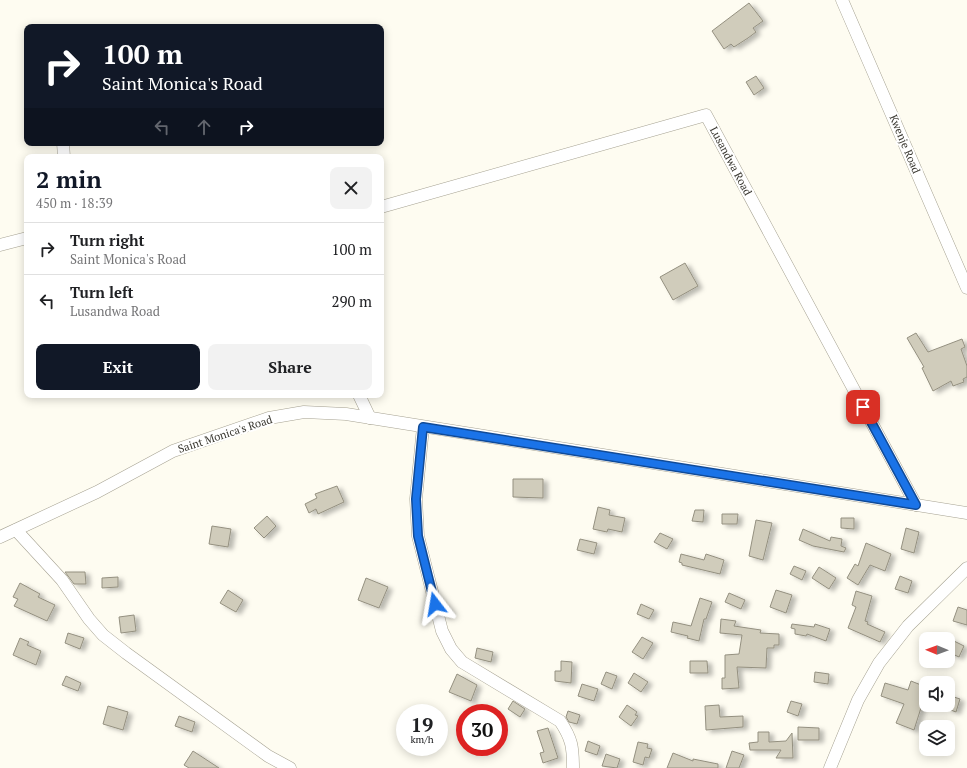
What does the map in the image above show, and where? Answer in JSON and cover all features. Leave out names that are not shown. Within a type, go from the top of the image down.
[{"type":"street","name":"Kwenje Road","points":[[842,0],[967,288]]},
{"type":"street","name":"Lusandwa Road","points":[[384,206],[706,115],[916,505]]},
{"type":"street","points":[[0,245],[24,239]]},
{"type":"street","points":[[360,398],[370,418]]},
{"type":"street","name":"Saint Monica's Road","points":[[0,537],[97,492],[173,451],[269,418],[304,412],[346,414],[967,513]]},
{"type":"street","points":[[423,427],[416,499],[418,536],[442,631],[451,650],[462,662],[560,721],[569,733],[573,747],[573,768]]},
{"type":"street","points":[[16,530],[62,580],[89,619],[103,635],[268,756],[290,768]]},
{"type":"street","points":[[830,768],[858,700],[879,663],[908,626],[967,568]]},
{"type":"building","points":[[749,3],[763,21],[753,28],[756,32],[748,38],[734,47],[731,44],[724,49],[712,31]]},
{"type":"building","points":[[756,76],[764,88],[754,95],[746,82]]},
{"type":"building","points":[[685,263],[698,286],[673,300],[660,277]]},
{"type":"building","points":[[916,333],[928,352],[962,339],[965,347],[961,349],[967,366],[967,377],[963,379],[964,382],[953,386],[951,381],[933,391],[922,368],[924,367],[907,338]]},
{"type":"building","points":[[513,479],[543,479],[543,498],[513,497]]},
{"type":"building","points":[[337,486],[344,502],[318,514],[316,509],[309,513],[305,504],[317,498],[315,494]]},
{"type":"building","points":[[598,507],[610,510],[609,515],[625,518],[622,532],[608,529],[607,532],[593,529]]},
{"type":"building","points":[[695,510],[704,510],[703,522],[692,521]]},
{"type":"building","points":[[722,514],[738,514],[737,524],[722,524]]},
{"type":"building","points":[[267,516],[276,526],[264,538],[254,528]]},
{"type":"building","points":[[841,518],[854,518],[854,529],[841,528]]},
{"type":"building","points":[[756,520],[772,523],[763,560],[749,556]]},
{"type":"building","points":[[212,526],[231,529],[228,547],[209,544]]},
{"type":"building","points":[[906,528],[919,532],[914,553],[901,549]]},
{"type":"building","points":[[803,529],[830,541],[831,537],[842,539],[841,546],[846,548],[844,552],[813,546],[799,540]]},
{"type":"building","points":[[660,533],[673,539],[667,549],[654,542]]},
{"type":"building","points":[[580,539],[597,543],[594,554],[577,550]]},
{"type":"building","points":[[866,543],[891,554],[885,571],[870,565],[858,585],[847,578],[855,564],[858,566]]},
{"type":"building","points":[[681,554],[704,560],[706,554],[724,560],[720,574],[682,565],[682,563],[679,562]]},
{"type":"building","points":[[794,566],[806,571],[802,580],[790,574]]},
{"type":"building","points":[[819,567],[836,578],[829,589],[812,578]]},
{"type":"building","points":[[65,572],[85,572],[86,584],[74,584]]},
{"type":"building","points":[[900,576],[912,581],[908,593],[895,589]]},
{"type":"building","points":[[118,577],[118,587],[102,588],[102,578]]},
{"type":"building","points":[[366,578],[388,587],[379,608],[358,600]]},
{"type":"building","points":[[20,583],[40,594],[38,597],[55,605],[47,621],[14,606],[18,599],[13,597]]},
{"type":"building","points":[[228,590],[243,600],[236,612],[220,603]]},
{"type":"building","points":[[776,590],[792,595],[786,613],[770,607]]},
{"type":"building","points":[[856,591],[872,596],[865,621],[868,622],[867,624],[885,632],[880,642],[848,628],[856,607],[852,605]]},
{"type":"building","points":[[729,593],[745,600],[741,609],[725,602]]},
{"type":"building","points":[[700,598],[712,602],[706,619],[704,619],[699,641],[687,638],[688,636],[671,632],[673,622],[691,626]]},
{"type":"building","points":[[641,604],[654,610],[649,619],[637,614]]},
{"type":"building","points":[[958,607],[967,610],[967,625],[953,621]]},
{"type":"building","points":[[134,615],[136,631],[121,633],[119,617]]},
{"type":"building","points":[[721,619],[736,621],[734,626],[761,630],[760,633],[779,634],[779,645],[774,645],[774,648],[767,648],[766,668],[737,667],[739,688],[722,689],[722,678],[725,678],[725,655],[739,654],[742,635],[720,633]]},
{"type":"building","points":[[792,624],[814,627],[815,624],[830,629],[826,641],[807,634],[806,636],[795,634],[795,629],[791,628]]},
{"type":"building","points":[[68,633],[84,638],[80,649],[65,643]]},
{"type":"building","points":[[642,637],[653,643],[643,659],[632,652]]},
{"type":"building","points":[[20,638],[29,642],[27,645],[41,651],[36,665],[13,655]]},
{"type":"building","points":[[955,642],[964,646],[959,657],[955,655]]},
{"type":"building","points":[[477,648],[493,652],[491,662],[475,658]]},
{"type":"building","points":[[561,661],[572,662],[571,683],[555,681],[555,671],[561,671]]},
{"type":"building","points":[[690,661],[707,661],[708,673],[690,673]]},
{"type":"building","points":[[606,672],[617,676],[612,689],[601,684]]},
{"type":"building","points":[[815,672],[829,674],[828,684],[814,682]]},
{"type":"building","points":[[634,673],[648,682],[641,692],[628,683]]},
{"type":"building","points":[[457,674],[477,685],[471,701],[449,692]]},
{"type":"building","points":[[66,676],[81,683],[78,691],[62,685]]},
{"type":"building","points":[[911,681],[919,684],[920,712],[914,730],[896,723],[904,704],[881,696],[885,683],[908,690]]},
{"type":"building","points":[[582,684],[598,689],[594,701],[578,696]]},
{"type":"building","points":[[955,697],[960,699],[955,712]]},
{"type":"building","points":[[513,701],[525,709],[520,717],[508,709]]},
{"type":"building","points":[[791,701],[802,704],[798,716],[787,712]]},
{"type":"building","points":[[627,705],[637,712],[635,715],[638,716],[631,726],[619,717]]},
{"type":"building","points":[[719,705],[720,717],[743,716],[743,727],[706,730],[705,706]]},
{"type":"building","points":[[108,706],[128,712],[123,730],[103,724]]},
{"type":"building","points":[[568,711],[580,715],[577,724],[569,722],[566,717]]},
{"type":"building","points":[[179,716],[195,722],[192,732],[175,726]]},
{"type":"building","points":[[798,727],[819,728],[819,740],[798,740]]},
{"type":"building","points":[[548,728],[558,758],[543,763],[540,753],[544,752],[537,731]]},
{"type":"building","points":[[758,732],[769,732],[769,742],[786,741],[792,733],[793,758],[776,758],[781,750],[750,750],[749,743],[758,742]]},
{"type":"building","points":[[588,741],[600,746],[597,755],[585,751]]},
{"type":"building","points":[[638,742],[648,744],[647,748],[652,749],[649,758],[645,757],[643,765],[633,762]]},
{"type":"building","points":[[193,751],[219,768],[189,768],[184,765]]},
{"type":"building","points":[[732,751],[744,755],[739,768],[726,768]]},
{"type":"building","points":[[673,753],[693,761],[693,759],[718,764],[718,768],[667,768]]},
{"type":"building","points":[[606,754],[620,759],[617,768],[602,766]]},
{"type":"route","points":[[435,604],[418,536],[416,499],[423,427],[916,505],[863,407]]}]
